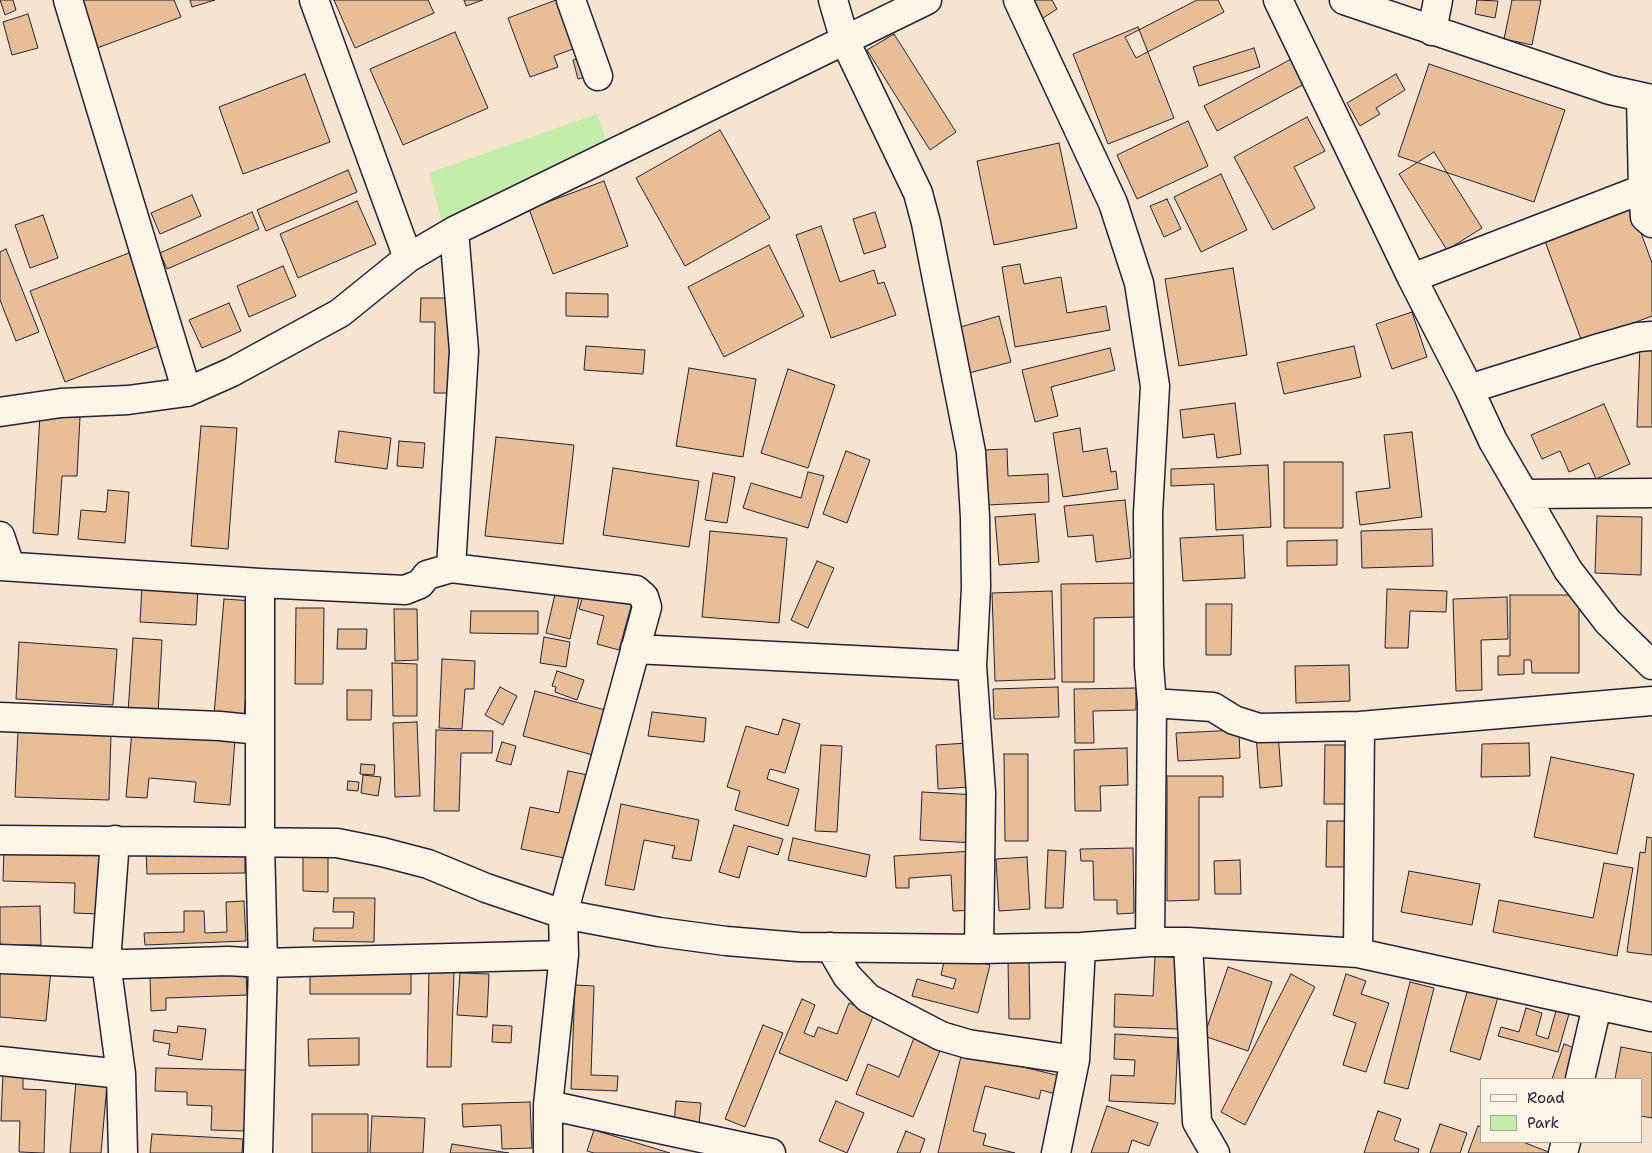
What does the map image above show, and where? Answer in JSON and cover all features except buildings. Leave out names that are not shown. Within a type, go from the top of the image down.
[{"type":"street","points":[[68,0],[188,392]]},
{"type":"street","points":[[314,0],[408,258]]},
{"type":"street","points":[[571,0],[598,76]]},
{"type":"street","points":[[833,0],[845,41],[918,193],[926,223],[942,316],[971,452],[975,517],[976,587],[972,666],[981,793],[980,949]]},
{"type":"street","points":[[0,412],[61,403],[128,400],[188,392],[232,372],[340,313],[408,258],[454,231],[927,0]]},
{"type":"street","points":[[1018,0],[1102,177],[1124,232],[1139,283],[1155,386],[1148,513],[1149,666],[1152,702],[1150,942]]},
{"type":"street","points":[[1278,0],[1493,441],[1568,570],[1608,622],[1652,665]]},
{"type":"street","points":[[1344,0],[1610,90],[1647,99],[1643,189],[1645,217],[1652,224]]},
{"type":"street","points":[[1432,31],[1438,0]]},
{"type":"street","points":[[1412,278],[1643,189]]},
{"type":"street","points":[[451,568],[464,351],[454,231]]},
{"type":"street","points":[[1469,389],[1593,350],[1638,337],[1652,336]]},
{"type":"street","points":[[1524,494],[1652,494]]},
{"type":"street","points":[[0,536],[5,566],[260,583],[405,590],[420,584],[426,575],[451,568],[636,590],[644,598],[647,607],[563,914],[564,955],[548,1105],[548,1153]]},
{"type":"street","points":[[258,1153],[263,963],[259,730],[260,583]]},
{"type":"street","points":[[635,649],[972,666]]},
{"type":"street","points":[[1152,702],[1214,707],[1234,720],[1259,728],[1360,726],[1652,700]]},
{"type":"street","points":[[0,717],[220,726],[259,730]]},
{"type":"street","points":[[1358,952],[1360,726]]},
{"type":"street","points":[[0,840],[337,844],[382,852],[428,864],[486,888],[563,914],[668,934],[799,947],[980,949],[1188,942],[1358,952],[1652,1017]]},
{"type":"street","points":[[115,840],[106,962],[122,1074],[123,1153]]},
{"type":"street","points":[[1188,942],[1197,1122],[1215,1153]]},
{"type":"street","points":[[830,947],[847,976],[868,998],[940,1036],[968,1044],[1075,1060]]},
{"type":"street","points":[[1056,1153],[1075,1060],[1081,947]]},
{"type":"street","points":[[0,959],[127,964],[228,961],[263,963],[564,955]]},
{"type":"street","points":[[1580,1078],[1597,1006]]},
{"type":"street","points":[[0,1062],[122,1074]]},
{"type":"street","points":[[548,1105],[771,1153]]},
{"type":"green space","points":[[597,114],[609,148],[444,229],[429,173]]}]
